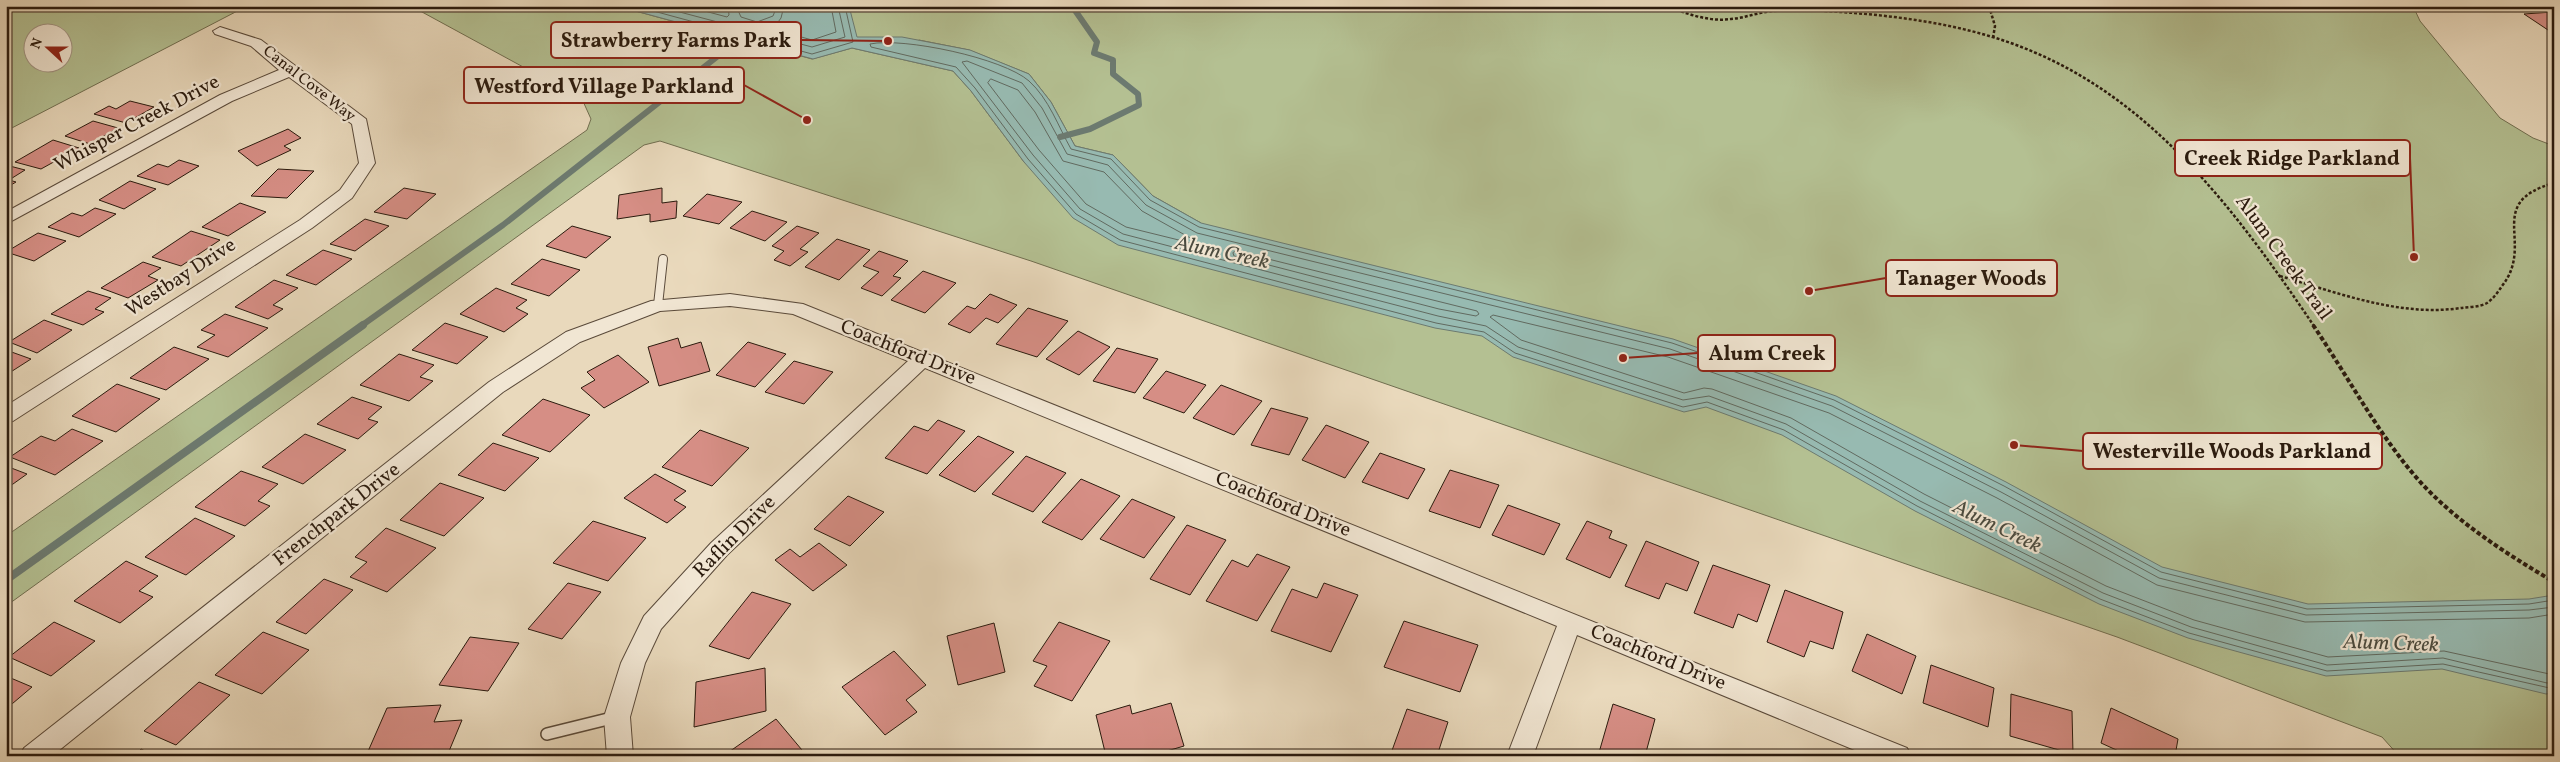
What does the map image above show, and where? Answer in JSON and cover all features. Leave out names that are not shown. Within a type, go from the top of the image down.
[{"type":"street","name":"Canal Cove Way","points":[[220,31],[256,43],[290,71],[360,122],[367,164]]},
{"type":"street","name":"Whisper Creek Drive","points":[[6,219],[226,98],[290,71]]},
{"type":"street","name":"Westbay Drive","points":[[6,416],[306,224],[346,194],[367,164]]},
{"type":"street","name":"Coachford Drive","points":[[658,305],[730,300],[796,308],[1898,756]]},
{"type":"street","name":"Frenchpark Drive","points":[[33,756],[496,387],[572,337],[658,305]]},
{"type":"street","name":"Raflin Drive","points":[[620,756],[617,717],[632,663],[652,623],[719,549],[922,359]]},
{"type":"street","points":[[1520,756],[1570,622]]},
{"type":"lane","points":[[658,305],[663,259]]},
{"type":"lane","points":[[547,734],[617,717]]},
{"type":"path","name":"Alum Creek Trail","points":[[1667,6],[1704,17],[1731,19],[1774,11],[1898,16],[1943,24],[2034,52],[2100,87],[2148,125],[2212,187],[2258,245],[2393,444],[2432,495],[2474,532],[2554,582]]},
{"type":"path","points":[[1989,6],[1995,26],[1993,38]]},
{"type":"path","points":[[2279,276],[2364,301],[2410,309],[2449,311],[2487,303],[2510,280],[2517,252],[2514,218],[2523,197],[2539,188],[2554,183]]},
{"type":"green space","points":[[6,6],[247,6],[6,131]]},
{"type":"green space","points":[[411,6],[617,6],[812,59],[852,48],[953,71],[971,91],[1024,162],[1201,223],[1153,196],[1113,155],[1075,146],[1051,102],[1029,74],[969,50],[919,40],[903,53],[708,6],[2413,6],[2420,21],[2500,118],[2533,138],[2554,146],[2554,756],[2399,756],[2382,737],[2117,637],[1031,261],[660,141],[644,145],[6,606],[6,536],[587,130],[591,119],[582,99]]},
{"type":"water","points":[[617,6],[736,6],[760,11],[770,6],[849,6],[857,37],[902,37],[970,50],[1029,74],[1051,102],[1075,146],[1113,155],[1153,196],[1201,223],[1673,339],[1836,396],[2006,482],[2162,567],[2308,604],[2529,599],[2554,595],[2554,693],[2546,694],[2442,669],[2326,676],[2188,638],[2099,604],[1915,511],[1782,435],[1706,407],[1684,412],[1513,357],[1482,336],[1435,328],[1118,245],[1073,218],[1024,162],[971,91],[953,71],[852,48],[813,59]]},
{"type":"building","points":[[2553,12],[2554,32],[2551,32],[2524,14]]},
{"type":"building","points":[[130,101],[154,107],[126,123],[94,114],[109,106],[116,109]]},
{"type":"building","points":[[93,121],[118,128],[90,144],[65,136]]},
{"type":"building","points":[[288,129],[301,138],[284,146],[291,150],[257,166],[238,151]]},
{"type":"building","points":[[53,140],[79,148],[41,169],[15,162]]},
{"type":"building","points":[[179,160],[199,166],[168,185],[137,176],[158,164],[168,167]]},
{"type":"building","points":[[6,165],[25,170],[9,180],[16,182],[6,188]]},
{"type":"building","points":[[278,169],[314,171],[287,198],[251,196]]},
{"type":"building","points":[[130,181],[156,189],[124,209],[99,200]]},
{"type":"building","points":[[404,188],[436,194],[407,219],[374,212]]},
{"type":"building","points":[[662,188],[662,203],[677,201],[676,218],[650,222],[650,214],[617,219],[619,195]]},
{"type":"building","points":[[707,194],[742,202],[719,224],[683,216]]},
{"type":"building","points":[[240,203],[266,212],[228,236],[202,227]]},
{"type":"building","points":[[95,208],[116,214],[79,237],[48,227],[72,213],[82,216]]},
{"type":"building","points":[[752,211],[787,222],[765,241],[730,228]]},
{"type":"building","points":[[365,219],[389,226],[355,251],[330,244]]},
{"type":"building","points":[[572,226],[611,237],[586,258],[546,246]]},
{"type":"building","points":[[797,226],[819,233],[800,249],[808,252],[790,266],[774,260],[784,251],[772,246]]},
{"type":"building","points":[[191,231],[220,240],[181,266],[152,257]]},
{"type":"building","points":[[38,233],[66,241],[34,261],[6,252]]},
{"type":"building","points":[[837,239],[870,250],[839,280],[805,267]]},
{"type":"building","points":[[323,250],[352,259],[316,285],[286,275]]},
{"type":"building","points":[[879,251],[908,261],[893,276],[901,278],[882,296],[861,288],[879,272],[863,266]]},
{"type":"building","points":[[542,259],[580,270],[549,296],[511,284]]},
{"type":"building","points":[[143,262],[161,268],[148,276],[158,280],[128,298],[101,288]]},
{"type":"building","points":[[923,271],[956,283],[925,313],[891,300]]},
{"type":"building","points":[[274,280],[298,288],[273,305],[283,309],[268,319],[235,307]]},
{"type":"building","points":[[496,288],[527,300],[516,308],[528,314],[504,332],[460,314]]},
{"type":"building","points":[[88,291],[111,298],[95,309],[104,312],[83,325],[51,314]]},
{"type":"building","points":[[990,294],[1017,305],[998,323],[986,318],[970,333],[948,324],[967,306],[975,309]]},
{"type":"building","points":[[1028,308],[1068,321],[1037,357],[996,344]]},
{"type":"building","points":[[225,314],[268,328],[228,357],[197,347],[215,335],[201,330]]},
{"type":"building","points":[[44,320],[72,330],[37,353],[9,342]]},
{"type":"building","points":[[445,323],[488,337],[457,364],[412,350]]},
{"type":"building","points":[[1078,331],[1110,347],[1079,375],[1046,359]]},
{"type":"building","points":[[678,338],[681,348],[701,342],[710,371],[659,386],[648,347]]},
{"type":"building","points":[[748,342],[786,354],[755,387],[716,375]]},
{"type":"building","points":[[174,347],[209,359],[166,390],[130,378]]},
{"type":"building","points":[[1117,348],[1158,359],[1135,393],[1093,381]]},
{"type":"building","points":[[6,350],[31,359],[6,375]]},
{"type":"building","points":[[399,354],[434,365],[420,377],[433,381],[409,401],[360,385]]},
{"type":"building","points":[[618,355],[649,382],[604,408],[581,388],[595,380],[587,372]]},
{"type":"building","points":[[794,361],[833,372],[804,404],[765,392]]},
{"type":"building","points":[[1166,371],[1206,385],[1184,413],[1143,398]]},
{"type":"building","points":[[117,384],[160,399],[116,432],[72,416]]},
{"type":"building","points":[[1221,385],[1262,401],[1234,435],[1193,418]]},
{"type":"building","points":[[352,397],[382,407],[368,419],[378,422],[358,439],[317,424]]},
{"type":"building","points":[[543,399],[590,415],[550,452],[502,435]]},
{"type":"building","points":[[1271,408],[1308,418],[1289,455],[1251,445]]},
{"type":"building","points":[[938,420],[965,431],[927,474],[885,458],[914,426],[928,431]]},
{"type":"building","points":[[1326,425],[1369,442],[1345,478],[1302,460]]},
{"type":"building","points":[[72,429],[103,441],[55,475],[10,457],[41,436],[55,441]]},
{"type":"building","points":[[700,430],[749,448],[712,486],[662,467]]},
{"type":"building","points":[[305,434],[346,450],[303,484],[262,467]]},
{"type":"building","points":[[978,436],[1014,452],[975,492],[939,475]]},
{"type":"building","points":[[493,443],[539,458],[505,491],[458,475]]},
{"type":"building","points":[[1380,453],[1425,469],[1408,499],[1362,482]]},
{"type":"building","points":[[1026,456],[1066,473],[1033,512],[992,494]]},
{"type":"building","points":[[6,466],[27,474],[6,489]]},
{"type":"building","points":[[1450,470],[1499,485],[1480,528],[1429,511]]},
{"type":"building","points":[[241,471],[278,484],[258,501],[270,506],[245,526],[195,507]]},
{"type":"building","points":[[655,474],[686,491],[674,500],[686,507],[667,523],[624,498]]},
{"type":"building","points":[[1081,479],[1120,496],[1082,540],[1042,522]]},
{"type":"building","points":[[440,483],[484,498],[444,536],[400,520]]},
{"type":"building","points":[[848,496],[884,512],[850,546],[814,529]]},
{"type":"building","points":[[1132,499],[1175,517],[1144,558],[1100,539]]},
{"type":"building","points":[[1508,505],[1560,524],[1544,555],[1492,535]]},
{"type":"building","points":[[195,518],[235,536],[186,575],[145,557]]},
{"type":"building","points":[[593,521],[646,538],[608,581],[553,563]]},
{"type":"building","points":[[1587,521],[1612,531],[1609,538],[1627,545],[1610,578],[1566,559]]},
{"type":"building","points":[[1187,525],[1226,540],[1190,595],[1150,579]]},
{"type":"building","points":[[386,528],[436,548],[387,592],[350,577],[367,562],[355,557]]},
{"type":"building","points":[[1646,541],[1699,562],[1687,591],[1666,583],[1659,599],[1625,586]]},
{"type":"building","points":[[819,543],[847,565],[813,591],[775,560],[790,549],[800,557]]},
{"type":"building","points":[[1257,554],[1290,567],[1257,621],[1206,601],[1232,560],[1248,567]]},
{"type":"building","points":[[126,561],[158,576],[139,591],[153,597],[120,623],[74,601]]},
{"type":"building","points":[[1713,565],[1770,585],[1757,622],[1738,614],[1733,628],[1694,613]]},
{"type":"building","points":[[324,579],[353,590],[306,634],[276,622]]},
{"type":"building","points":[[568,583],[601,592],[562,639],[528,629]]},
{"type":"building","points":[[1324,583],[1358,595],[1331,652],[1271,631],[1292,589],[1317,598]]},
{"type":"building","points":[[1785,590],[1843,612],[1833,649],[1810,641],[1804,657],[1767,642]]},
{"type":"building","points":[[752,592],[791,604],[749,659],[709,646]]},
{"type":"building","points":[[1404,621],[1478,645],[1460,692],[1384,667]]},
{"type":"building","points":[[54,622],[95,641],[51,676],[9,657]]},
{"type":"building","points":[[1059,622],[1110,641],[1072,701],[1034,686],[1047,666],[1033,661]]},
{"type":"building","points":[[994,623],[1005,672],[958,685],[947,636]]},
{"type":"building","points":[[263,632],[309,650],[262,694],[215,675]]},
{"type":"building","points":[[1867,634],[1916,656],[1902,694],[1852,671]]},
{"type":"building","points":[[470,637],[519,643],[488,691],[439,685]]},
{"type":"building","points":[[894,651],[926,685],[906,700],[917,712],[885,735],[842,687]]},
{"type":"building","points":[[1931,665],[1994,688],[1988,727],[1923,703]]},
{"type":"building","points":[[765,668],[766,711],[694,727],[696,682]]},
{"type":"building","points":[[6,676],[32,687],[6,709]]},
{"type":"building","points":[[199,682],[230,695],[176,745],[144,731]]},
{"type":"building","points":[[2011,694],[2072,711],[2073,754],[2010,736]]},
{"type":"building","points":[[1171,703],[1184,746],[1150,756],[1106,756],[1096,715],[1130,705],[1132,714]]},
{"type":"building","points":[[1613,704],[1655,719],[1645,756],[1598,756]]},
{"type":"building","points":[[441,705],[434,722],[462,720],[447,756],[366,756],[387,708]]},
{"type":"building","points":[[2111,708],[2178,739],[2175,756],[2123,756],[2123,753],[2101,743]]},
{"type":"building","points":[[1407,709],[1448,722],[1437,756],[1390,756]]},
{"type":"building","points":[[776,719],[807,756],[726,754]]},
{"type":"building","points":[[141,749],[155,756],[134,756]]},
{"type":"waterway","points":[[1060,137],[1090,129],[1139,105],[1138,94],[1113,74],[1113,60],[1094,53],[1097,42],[1072,6]]},
{"type":"waterway","points":[[361,326],[503,225],[746,34]]},
{"type":"waterway","points":[[6,580],[363,325]]},
{"type":"place","name":"Strawberry Farms Park","points":[[888,41]]},
{"type":"place","name":"Westford Village Parkland","points":[[807,120]]},
{"type":"place","name":"Creek Ridge Parkland","points":[[2414,257]]},
{"type":"place","name":"Tanager Woods","points":[[1809,291]]},
{"type":"place","name":"Alum Creek","points":[[1623,358]]},
{"type":"place","name":"Westerville Woods Parkland","points":[[2014,445]]}]
